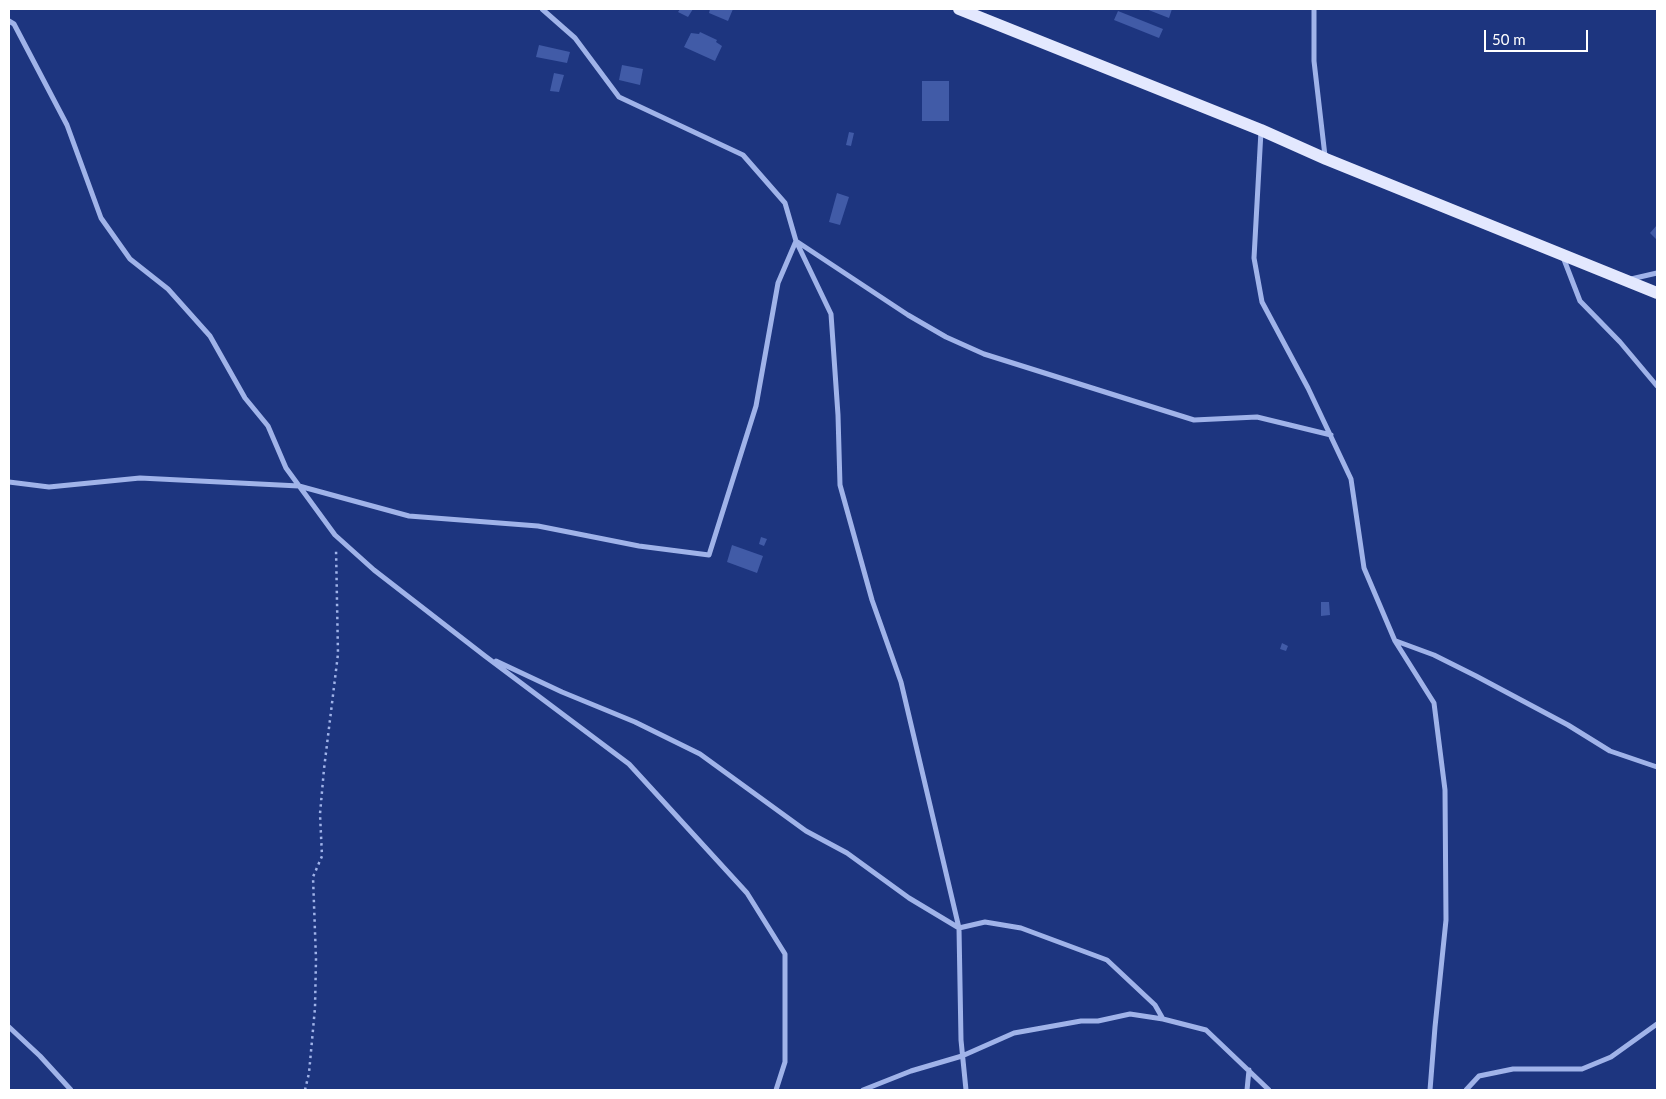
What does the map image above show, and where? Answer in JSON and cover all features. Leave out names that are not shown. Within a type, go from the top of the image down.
[{"type":"main road","points":[[959,9],[1261,130],[1326,159],[1657,294]]},
{"type":"street","points":[[542,9],[575,38],[619,97],[743,155],[785,203],[796,241],[831,314],[838,415],[840,485],[872,600],[901,682],[959,928],[961,1040],[966,1090]]},
{"type":"street","points":[[1314,9],[1314,60],[1326,159]]},
{"type":"street","points":[[9,21],[14,24],[67,125],[101,218],[130,259],[168,289],[210,336],[245,398],[268,426],[286,468],[335,536],[374,570],[629,764],[747,893],[785,954],[785,1062],[776,1090]]},
{"type":"street","points":[[1261,130],[1254,258],[1262,302],[1331,435],[1351,479],[1364,568],[1396,641],[1434,703],[1445,790],[1446,920],[1430,1090]]},
{"type":"street","points":[[796,241],[923,324],[946,337],[984,354],[1194,420],[1257,417],[1331,435]]},
{"type":"street","points":[[9,482],[49,487],[140,478],[299,486],[408,516],[538,526],[639,546],[709,555],[756,406],[778,283],[796,241]]},
{"type":"street","points":[[1562,254],[1580,301],[1620,342],[1657,386]]},
{"type":"street","points":[[1626,280],[1657,273]]},
{"type":"street","points":[[1396,641],[1434,655],[1476,676],[1568,725],[1610,751],[1657,767]]},
{"type":"street","points":[[485,656],[562,692],[635,722],[700,754],[806,831],[847,853],[909,898],[959,928],[986,922],[1021,928],[1107,960],[1155,1005],[1163,1019]]},
{"type":"street","points":[[863,1090],[911,1071],[962,1056],[1014,1033],[1081,1021],[1098,1021],[1130,1014],[1163,1019],[1206,1030],[1269,1090]]},
{"type":"street","points":[[1466,1090],[1478,1076],[1512,1069],[1582,1069],[1611,1057],[1657,1024]]},
{"type":"street","points":[[9,1027],[40,1056],[70,1090]]},
{"type":"street","points":[[1247,1090],[1249,1070]]},
{"type":"path","points":[[305,1090],[309,1073],[315,1008],[316,959],[313,877],[322,856],[320,805],[338,654],[335,536]]},
{"type":"building","points":[[680,9],[693,9],[688,17],[678,12]]},
{"type":"building","points":[[710,9],[733,9],[728,21],[709,13]]},
{"type":"building","points":[[1146,9],[1172,9],[1169,18]]},
{"type":"building","points":[[1118,11],[1163,29],[1159,38],[1114,20]]},
{"type":"building","points":[[700,32],[717,40],[716,42],[722,46],[715,61],[684,47],[691,33],[699,34]]},
{"type":"building","points":[[539,45],[570,52],[567,63],[536,57]]},
{"type":"building","points":[[622,65],[643,69],[640,85],[619,80]]},
{"type":"building","points":[[554,73],[564,75],[559,92],[550,91]]},
{"type":"building","points":[[922,81],[949,81],[949,121],[922,121]]},
{"type":"building","points":[[849,132],[854,133],[851,146],[846,145]]},
{"type":"building","points":[[837,193],[849,197],[840,225],[829,222]]},
{"type":"building","points":[[1657,225],[1657,237],[1656,239],[1650,233]]},
{"type":"building","points":[[761,537],[767,539],[764,546],[759,544]]},
{"type":"building","points":[[732,545],[763,556],[757,573],[727,562]]},
{"type":"building","points":[[1321,602],[1329,602],[1330,615],[1321,616]]},
{"type":"building","points":[[1282,643],[1288,646],[1286,651],[1280,649]]}]
